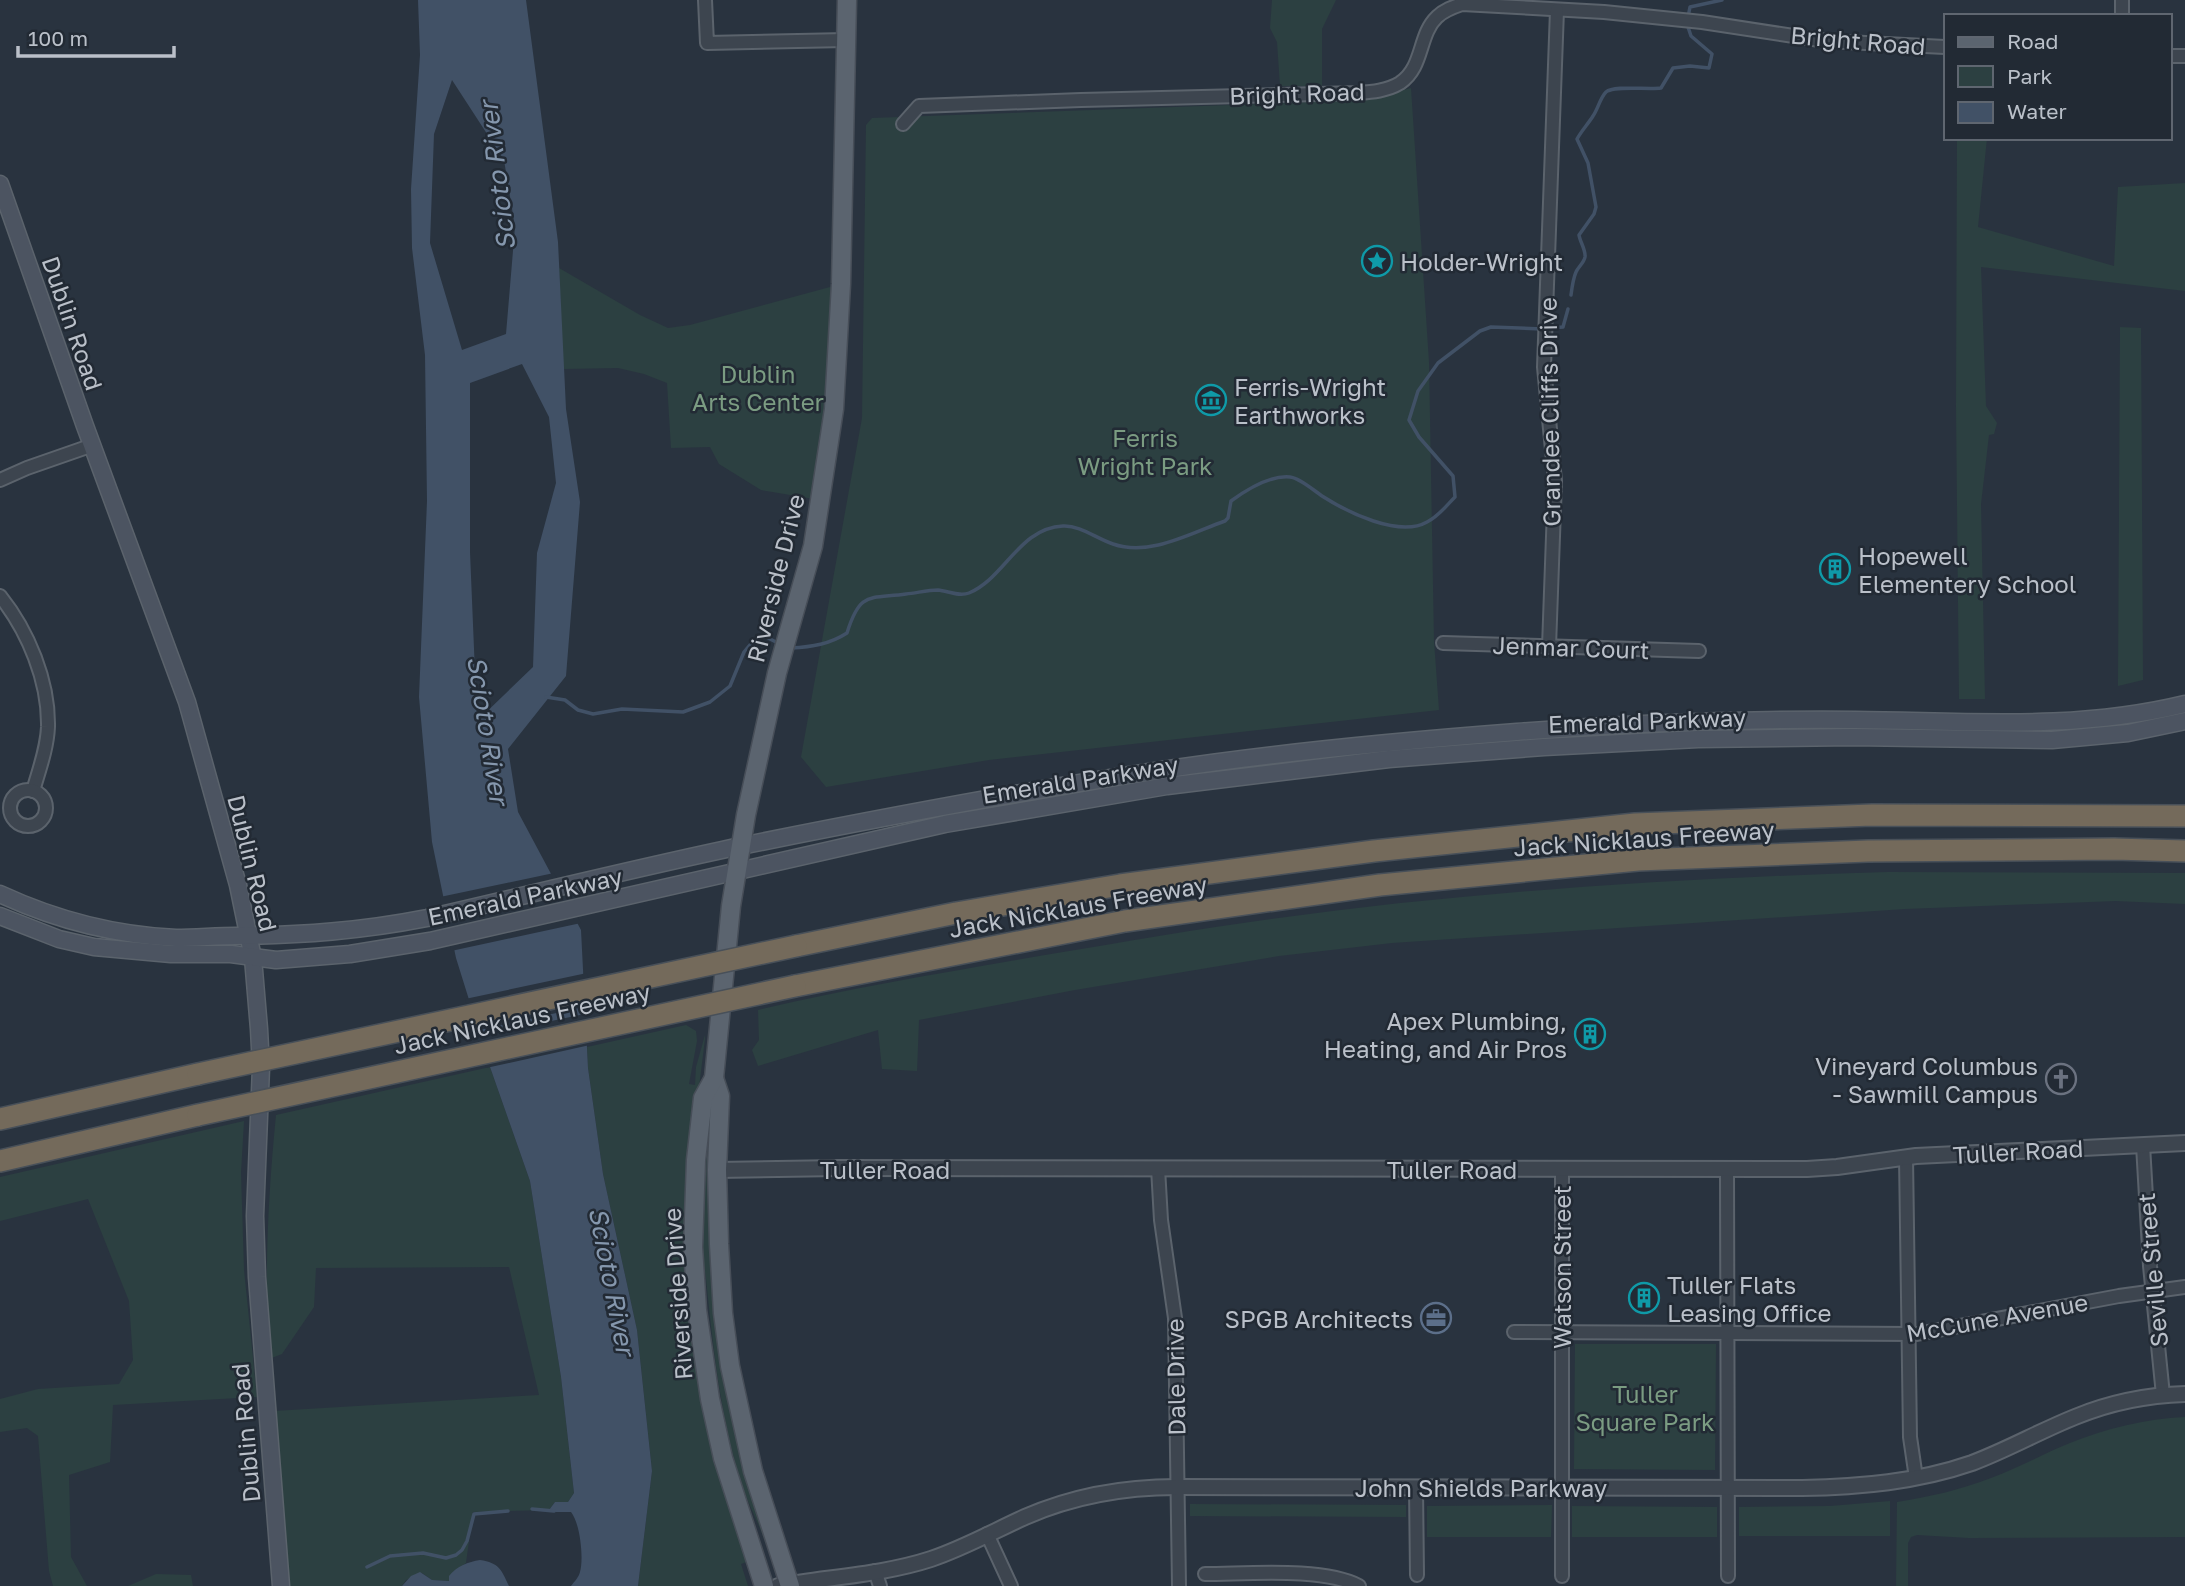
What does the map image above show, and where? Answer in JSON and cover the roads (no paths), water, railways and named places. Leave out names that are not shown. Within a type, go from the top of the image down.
[{"type":"highway","name":"Jack Nicklaus Freeway","points":[[0,1119],[796,946],[956,913],[1120,885],[1374,850],[1635,824],[1872,816],[2185,816]]},
{"type":"highway","name":"Jack Nicklaus Freeway","points":[[0,1161],[198,1115],[795,986],[1125,921],[1380,885],[1665,859],[1868,851],[2185,851]]},
{"type":"main road","name":"Riverside Drive","points":[[764,1586],[723,1458],[710,1399],[697,1310],[693,1247],[696,1160],[703,1098],[713,1079],[731,906],[741,846],[777,673],[813,546],[834,409],[841,284],[847,0]]},
{"type":"main road","name":"Dublin Road","points":[[0,184],[187,702],[239,885],[253,958],[261,1067],[255,1191],[257,1277],[281,1586]]},
{"type":"main road","name":"Emerald Parkway","points":[[0,894],[34,909],[100,929],[177,938],[313,934],[427,918],[741,846],[943,807],[1164,770],[1398,741],[1698,722],[1853,720],[2051,723],[2125,716],[2185,704]]},
{"type":"main road","name":"Emerald Parkway","points":[[0,916],[59,939],[94,947],[171,954],[231,954],[253,958],[314,957],[430,941],[958,822],[1167,786],[1389,759],[1544,747],[1698,739],[1853,737],[2052,740],[2128,733],[2185,721]]},
{"type":"main road","name":"Riverside Drive","points":[[713,1079],[720,1096],[717,1170],[720,1282],[730,1366],[753,1471],[786,1585]]},
{"type":"street","points":[[705,0],[707,43],[846,40]]},
{"type":"street","name":"Bright Road","points":[[904,124],[919,106],[1380,91],[1398,85],[1409,76],[1422,50],[1428,29],[1436,18],[1446,10],[1462,4],[1676,19],[1826,41],[1944,47]]},
{"type":"street","name":"Grandee Cliffs Drive","points":[[1549,647],[1555,481],[1544,367],[1557,10]]},
{"type":"street","points":[[0,480],[93,445]]},
{"type":"street","points":[[0,596],[15,614],[27,636],[42,682],[48,726],[43,759],[33,791]]},
{"type":"street","name":"Jenmar Court","points":[[1443,643],[1699,652]]},
{"type":"street","name":"Tuller Road","points":[[717,1170],[1828,1168],[1906,1157],[2185,1143]]},
{"type":"street","name":"Seville Street","points":[[2143,1145],[2150,1266],[2163,1395]]},
{"type":"street","points":[[1906,1157],[1910,1437],[1916,1478]]},
{"type":"street","name":"Dale Drive","points":[[1158,1168],[1161,1220],[1175,1318],[1179,1586]]},
{"type":"street","points":[[1727,1168],[1728,1576]]},
{"type":"street","name":"Watson Street","points":[[1562,1169],[1562,1576]]},
{"type":"street","name":"McCune Avenue","points":[[1514,1332],[1929,1333],[2185,1287]]},
{"type":"street","name":"John Shields Parkway","points":[[786,1585],[875,1571],[929,1559],[1045,1509],[1092,1495],[1177,1487],[1824,1488],[1916,1478],[1982,1459],[2083,1414],[2114,1404],[2185,1394]]},
{"type":"street","points":[[1416,1487],[1417,1575]]},
{"type":"street","points":[[987,1534],[1011,1586]]},
{"type":"street","points":[[875,1571],[880,1586]]},
{"type":"street","points":[[1205,1574],[1308,1580],[1335,1577],[1359,1586]]},
{"type":"water","name":"Scioto River","points":[[418,0],[526,0],[558,242],[566,409],[580,502],[566,676],[508,749],[518,812],[581,930],[588,1068],[603,1174],[637,1330],[652,1471],[638,1586],[571,1586],[579,1576],[582,1558],[577,1524],[571,1512],[549,1510],[555,1502],[568,1502],[574,1493],[561,1377],[530,1181],[456,958],[432,842],[419,697],[427,501],[425,355],[412,248],[411,189],[420,55]],"holes":[[[452,80],[504,160],[515,227],[506,334],[462,350],[430,243],[434,134]],[[522,364],[549,417],[556,483],[537,553],[533,667],[477,721],[470,552],[470,383]]]},
{"type":"water","points":[[480,1560],[499,1568],[509,1586],[402,1586],[411,1576],[420,1572],[432,1580],[449,1581],[449,1576],[459,1567]]},
{"type":"waterway","points":[[1688,17],[1690,7],[1722,0]]},
{"type":"waterway","points":[[1571,295],[1575,275],[1585,257],[1579,235],[1596,207],[1588,163],[1577,139],[1606,92],[1616,89],[1661,88],[1673,68],[1709,68],[1712,54],[1691,36],[1687,24]]},
{"type":"waterway","points":[[1550,328],[1563,327],[1568,309]]},
{"type":"waterway","points":[[791,648],[820,644],[847,633],[856,610],[874,597],[934,590],[969,593],[982,586],[1023,544],[1048,529],[1069,526],[1113,544],[1141,548],[1156,546],[1225,521],[1231,501],[1274,478],[1290,477],[1298,480],[1333,502],[1373,521],[1402,527],[1427,522],[1455,497],[1453,476],[1419,437],[1409,420],[1418,391],[1438,363],[1480,331],[1491,327],[1542,329]]},
{"type":"waterway","points":[[546,697],[565,700],[578,710],[593,714],[622,709],[683,712],[710,702],[730,686],[744,652],[754,640],[766,637],[778,643]]},
{"type":"waterway","points":[[532,1509],[554,1511]]},
{"type":"waterway","points":[[367,1567],[390,1556],[423,1553],[446,1558],[456,1555],[467,1541],[474,1514],[508,1511]]},
{"type":"place","name":"Holder-Wright","points":[[1377,261]]},
{"type":"place","name":"Ferris-Wright Earthworks","points":[[1211,400]]},
{"type":"place","name":"Hopewell Elementery School","points":[[1835,569]]},
{"type":"place","name":"Apex Plumbing, Heating, and Air Pros","points":[[1590,1034]]},
{"type":"place","name":"Vineyard Columbus - Sawmill Campus","points":[[2061,1079]]},
{"type":"place","name":"Tuller Flats Leasing Office","points":[[1644,1298]]},
{"type":"place","name":"SPGB Architects","points":[[1436,1318]]},
{"type":"park label","name":"Dublin Arts Center","points":[[758,387]]},
{"type":"park label","name":"Ferris Wright Park","points":[[1145,451]]},
{"type":"park label","name":"Tuller Square Park","points":[[1645,1407]]}]
